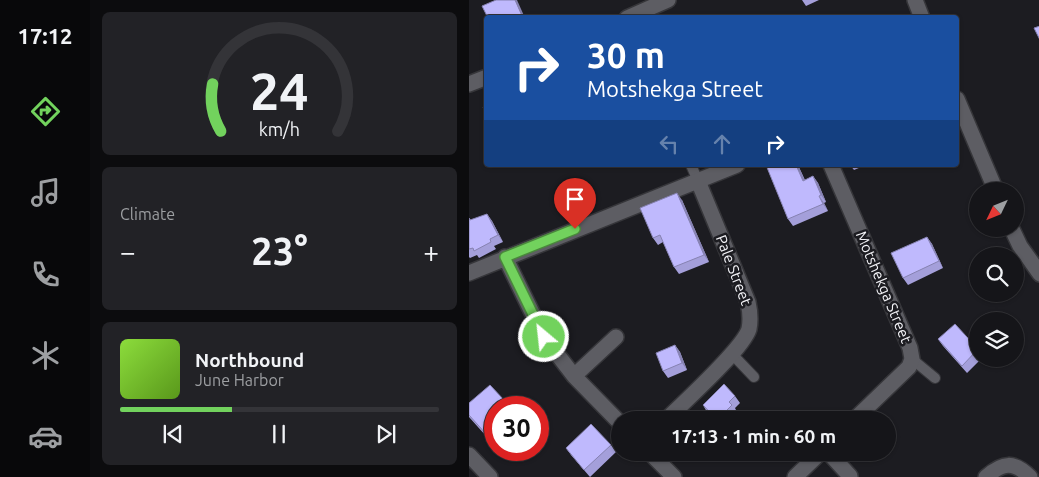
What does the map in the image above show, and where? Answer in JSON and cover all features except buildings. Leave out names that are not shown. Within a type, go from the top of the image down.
[{"type":"street","points":[[634,15],[668,0]]},
{"type":"street","points":[[915,0],[921,15]]},
{"type":"street","points":[[469,84],[484,78]]},
{"type":"street","points":[[959,105],[992,182]]},
{"type":"street","points":[[469,272],[732,167]]},
{"type":"street","name":"Motshekga Street","points":[[832,167],[910,348],[913,359],[909,367],[863,411]]},
{"type":"street","name":"Pale Street","points":[[675,411],[732,354],[749,330],[751,318],[748,302],[698,181]]},
{"type":"street","points":[[1016,238],[1039,274]]},
{"type":"street","points":[[505,257],[544,337],[574,376],[611,414]]},
{"type":"street","points":[[574,376],[616,337]]},
{"type":"street","points":[[469,455],[490,477]]},
{"type":"street","points":[[658,461],[673,477]]},
{"type":"street","points":[[795,477],[812,461]]},
{"type":"street","points":[[836,461],[850,476]]},
{"type":"street","points":[[986,477],[1001,467],[1013,465],[1023,470],[1030,477]]},
{"type":"lane","points":[[692,167],[698,181]]},
{"type":"lane","points":[[732,354],[754,377]]},
{"type":"lane","points":[[913,359],[935,378]]},
{"type":"route","points":[[544,337],[505,257],[575,229]]}]
